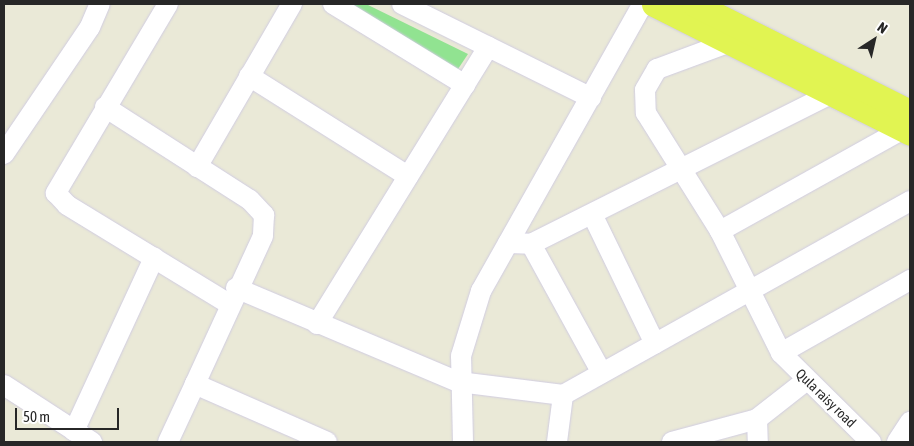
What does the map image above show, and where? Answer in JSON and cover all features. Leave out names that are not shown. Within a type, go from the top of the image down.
[{"type":"main road","points":[[654,4],[831,94],[908,125]]},
{"type":"main road","points":[[694,4],[908,125]]},
{"type":"street","points":[[4,154],[90,27],[100,4]]},
{"type":"street","points":[[168,4],[58,186],[57,196],[154,258],[232,296],[317,324],[459,382],[564,395],[654,344],[754,292],[910,201]]},
{"type":"street","points":[[196,167],[292,4]]},
{"type":"street","points":[[333,4],[465,85]]},
{"type":"street","points":[[402,4],[591,98]]},
{"type":"street","points":[[463,442],[459,382],[475,308],[508,243],[643,4]]},
{"type":"street","points":[[730,42],[667,62],[645,90],[651,124],[686,170],[754,292],[781,353],[910,280]]},
{"type":"street","points":[[317,324],[488,47]]},
{"type":"street","points":[[249,76],[408,176]]},
{"type":"street","points":[[508,243],[531,244],[686,170],[831,94]]},
{"type":"street","points":[[105,107],[250,200],[264,216],[263,236],[232,296],[168,442]]},
{"type":"street","points":[[720,230],[908,125]]},
{"type":"street","points":[[592,214],[654,344]]},
{"type":"street","points":[[531,244],[602,373]]},
{"type":"street","points":[[74,431],[154,258]]},
{"type":"street","name":"Qula raisy road","points":[[781,353],[871,442]]},
{"type":"street","points":[[672,442],[757,419],[807,380]]},
{"type":"street","points":[[195,384],[327,442]]},
{"type":"street","points":[[4,385],[92,442]]},
{"type":"street","points":[[557,442],[564,395]]},
{"type":"street","points":[[757,419],[758,442]]},
{"type":"street","points":[[897,442],[910,422]]},
{"type":"green space","points":[[339,4],[366,4],[468,54],[454,75]]}]
